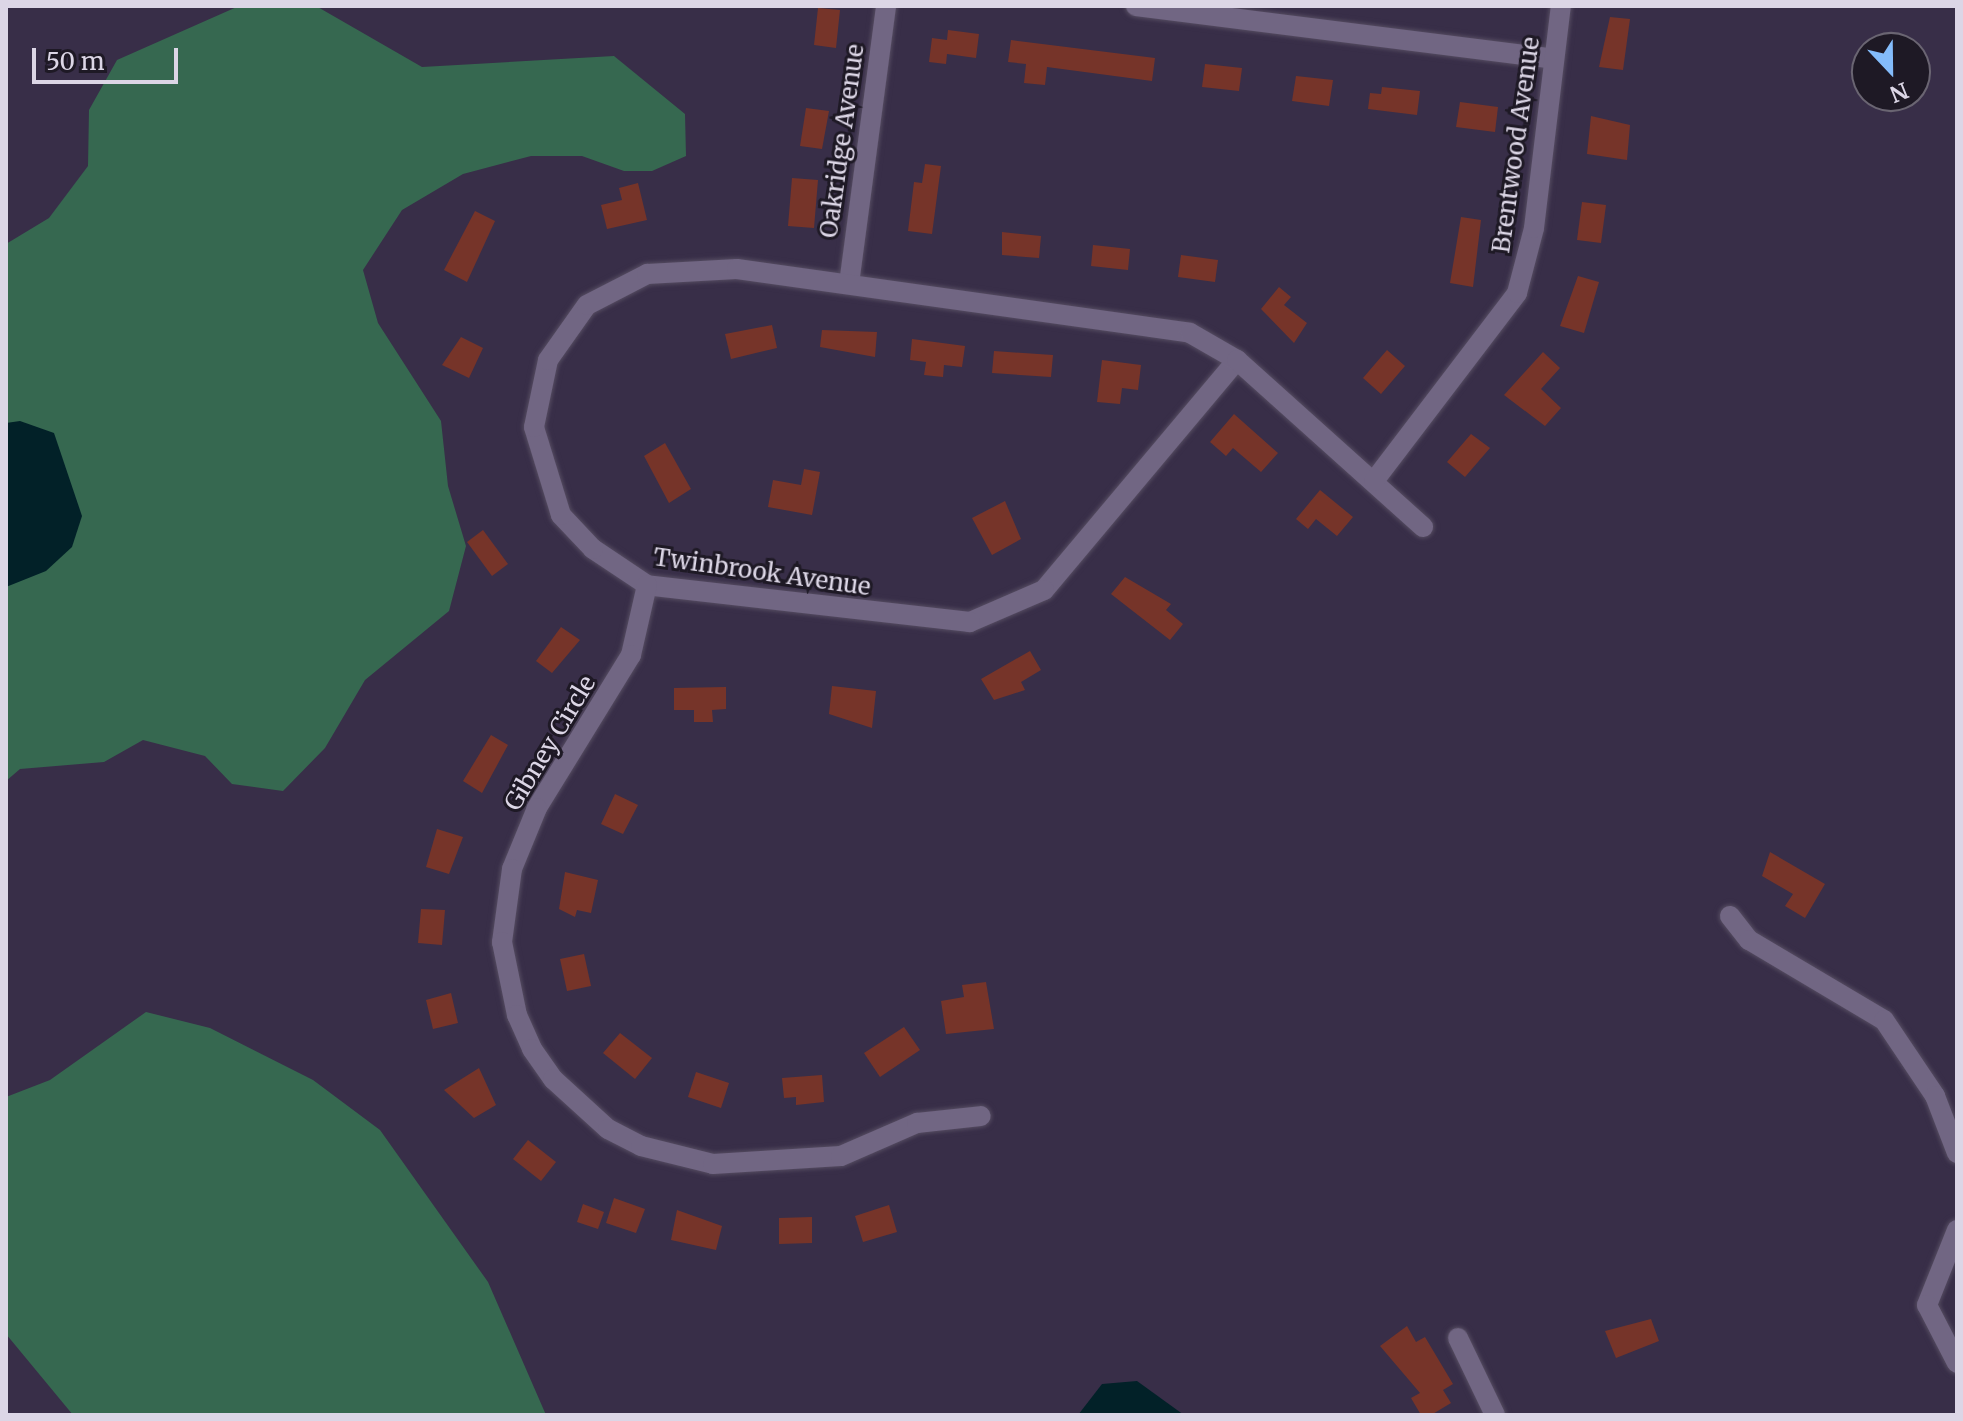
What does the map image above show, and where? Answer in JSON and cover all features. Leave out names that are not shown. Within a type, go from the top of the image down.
[{"type":"street","name":"Oakridge Avenue","points":[[849,284],[886,6]]},
{"type":"street","points":[[1136,6],[1554,59]]},
{"type":"street","name":"Brentwood Avenue","points":[[1374,481],[1517,293],[1534,228],[1561,6]]},
{"type":"street","name":"Twinbrook Avenue","points":[[1237,360],[1044,590],[1011,610],[947,623],[647,585],[593,549],[550,494],[534,427],[540,381],[558,339],[606,292],[669,269],[849,284],[1124,319],[1190,333],[1237,360],[1423,527]]},
{"type":"street","name":"Gibney Circle","points":[[647,585],[631,655],[537,808],[512,869],[504,955],[532,1049],[553,1079],[608,1129],[641,1146],[713,1164],[841,1156],[926,1120],[981,1116]]},
{"type":"street","points":[[1730,916],[1749,940],[1884,1020],[1935,1096],[1957,1153]]},
{"type":"street","points":[[1957,1230],[1927,1305],[1957,1363]]},
{"type":"street","points":[[1458,1338],[1495,1415]]},
{"type":"green space","points":[[239,6],[316,6],[422,67],[614,56],[685,114],[686,156],[652,171],[624,171],[582,156],[531,156],[463,174],[402,210],[363,270],[378,323],[441,421],[448,486],[466,546],[449,611],[365,680],[325,748],[283,791],[232,784],[205,756],[143,740],[104,762],[20,769],[6,781],[6,244],[49,218],[88,166],[89,110],[117,60]]},
{"type":"green space","points":[[146,1012],[210,1028],[313,1080],[380,1130],[488,1282],[546,1415],[73,1415],[6,1334],[6,1097],[50,1080]]},
{"type":"shaded area","points":[[20,421],[54,433],[82,516],[72,547],[46,571],[6,587],[6,423]]},
{"type":"shaded area","points":[[1137,1381],[1184,1415],[1078,1415],[1102,1384]]},
{"type":"building","points":[[818,8],[840,10],[836,48],[814,45]]},
{"type":"building","points":[[1610,17],[1630,19],[1623,70],[1599,67]]},
{"type":"building","points":[[948,30],[979,34],[976,58],[947,54],[946,64],[929,62],[932,38],[947,40]]},
{"type":"building","points":[[1011,40],[1155,58],[1152,81],[1047,67],[1045,85],[1024,83],[1026,64],[1008,62]]},
{"type":"building","points":[[1205,64],[1242,68],[1239,91],[1202,87]]},
{"type":"building","points":[[1296,76],[1333,80],[1329,106],[1292,101]]},
{"type":"building","points":[[1382,87],[1420,91],[1417,115],[1368,109],[1370,93],[1381,94]]},
{"type":"building","points":[[1460,102],[1498,107],[1495,132],[1456,127]]},
{"type":"building","points":[[806,108],[829,111],[822,149],[800,146]]},
{"type":"building","points":[[1591,116],[1630,125],[1627,160],[1587,154]]},
{"type":"building","points":[[925,164],[941,166],[932,234],[908,231],[914,182],[922,183]]},
{"type":"building","points":[[792,178],[818,180],[814,228],[788,226]]},
{"type":"building","points":[[638,183],[647,220],[607,229],[601,205],[622,200],[619,188]]},
{"type":"building","points":[[1582,202],[1606,205],[1601,243],[1577,240]]},
{"type":"building","points":[[475,211],[495,221],[467,282],[444,270]]},
{"type":"building","points":[[1461,217],[1481,220],[1473,287],[1450,283]]},
{"type":"building","points":[[1002,232],[1041,236],[1039,258],[1002,255]]},
{"type":"building","points":[[1093,245],[1130,249],[1128,270],[1091,266]]},
{"type":"building","points":[[1181,255],[1218,260],[1215,282],[1178,277]]},
{"type":"building","points":[[1578,276],[1599,282],[1584,333],[1560,326]]},
{"type":"building","points":[[1279,287],[1291,297],[1284,305],[1307,323],[1294,343],[1261,309]]},
{"type":"building","points":[[772,325],[777,348],[731,359],[725,334]]},
{"type":"building","points":[[822,330],[877,332],[875,357],[820,347]]},
{"type":"building","points":[[461,337],[483,348],[469,378],[442,365]]},
{"type":"building","points":[[912,339],[965,346],[962,367],[944,365],[943,377],[924,375],[926,362],[910,360]]},
{"type":"building","points":[[1387,350],[1405,366],[1381,394],[1363,378]]},
{"type":"building","points":[[994,351],[1053,355],[1051,377],[992,373]]},
{"type":"building","points":[[1543,352],[1560,368],[1541,389],[1561,408],[1545,426],[1504,395]]},
{"type":"building","points":[[1102,360],[1141,365],[1138,390],[1122,388],[1120,404],[1097,402]]},
{"type":"building","points":[[1234,414],[1278,453],[1261,472],[1233,448],[1226,456],[1210,442]]},
{"type":"building","points":[[1471,434],[1490,448],[1465,477],[1447,462]]},
{"type":"building","points":[[665,443],[691,489],[669,503],[644,456]]},
{"type":"building","points":[[804,469],[820,472],[812,515],[768,507],[773,480],[801,485]]},
{"type":"building","points":[[1320,490],[1353,517],[1337,536],[1316,519],[1308,529],[1296,519]]},
{"type":"building","points":[[1005,501],[1021,539],[992,555],[972,518]]},
{"type":"building","points":[[483,530],[508,564],[492,576],[467,542]]},
{"type":"building","points":[[1125,577],[1171,604],[1166,610],[1183,624],[1170,640],[1111,594]]},
{"type":"building","points":[[561,627],[580,640],[552,673],[536,661]]},
{"type":"building","points":[[1030,651],[1041,670],[1021,682],[1025,690],[994,700],[981,679]]},
{"type":"building","points":[[832,686],[876,691],[872,728],[829,714]]},
{"type":"building","points":[[726,687],[726,709],[712,710],[713,722],[694,722],[694,710],[674,710],[674,688]]},
{"type":"building","points":[[491,735],[508,745],[482,793],[463,781]]},
{"type":"building","points":[[615,794],[638,805],[623,834],[601,824]]},
{"type":"building","points":[[437,829],[463,837],[449,874],[426,867]]},
{"type":"building","points":[[1770,852],[1825,884],[1805,918],[1785,906],[1793,894],[1762,876]]},
{"type":"building","points":[[565,872],[598,880],[591,913],[577,910],[575,917],[559,909]]},
{"type":"building","points":[[421,909],[445,910],[442,945],[418,943]]},
{"type":"building","points":[[584,954],[591,986],[567,991],[560,959]]},
{"type":"building","points":[[986,982],[994,1029],[946,1034],[941,1001],[964,997],[962,985]]},
{"type":"building","points":[[451,993],[458,1023],[433,1029],[426,1000]]},
{"type":"building","points":[[904,1027],[920,1050],[880,1077],[864,1053]]},
{"type":"building","points":[[620,1033],[652,1058],[635,1079],[603,1053]]},
{"type":"building","points":[[479,1068],[496,1105],[474,1118],[444,1090]]},
{"type":"building","points":[[696,1072],[729,1083],[721,1108],[688,1097]]},
{"type":"building","points":[[822,1075],[824,1102],[796,1105],[796,1097],[784,1098],[782,1078]]},
{"type":"building","points":[[528,1140],[556,1162],[541,1181],[513,1159]]},
{"type":"building","points":[[614,1198],[645,1209],[636,1233],[606,1223]]},
{"type":"building","points":[[583,1204],[604,1212],[598,1229],[577,1222]]},
{"type":"building","points":[[889,1205],[897,1232],[863,1242],[855,1216]]},
{"type":"building","points":[[677,1210],[722,1226],[716,1250],[671,1240]]},
{"type":"building","points":[[812,1217],[812,1243],[779,1244],[779,1218]]},
{"type":"building","points":[[1651,1319],[1659,1341],[1616,1358],[1605,1331]]},
{"type":"building","points":[[1407,1326],[1416,1342],[1425,1337],[1453,1384],[1443,1390],[1451,1403],[1431,1415],[1421,1415],[1411,1398],[1420,1393],[1380,1346]]}]
